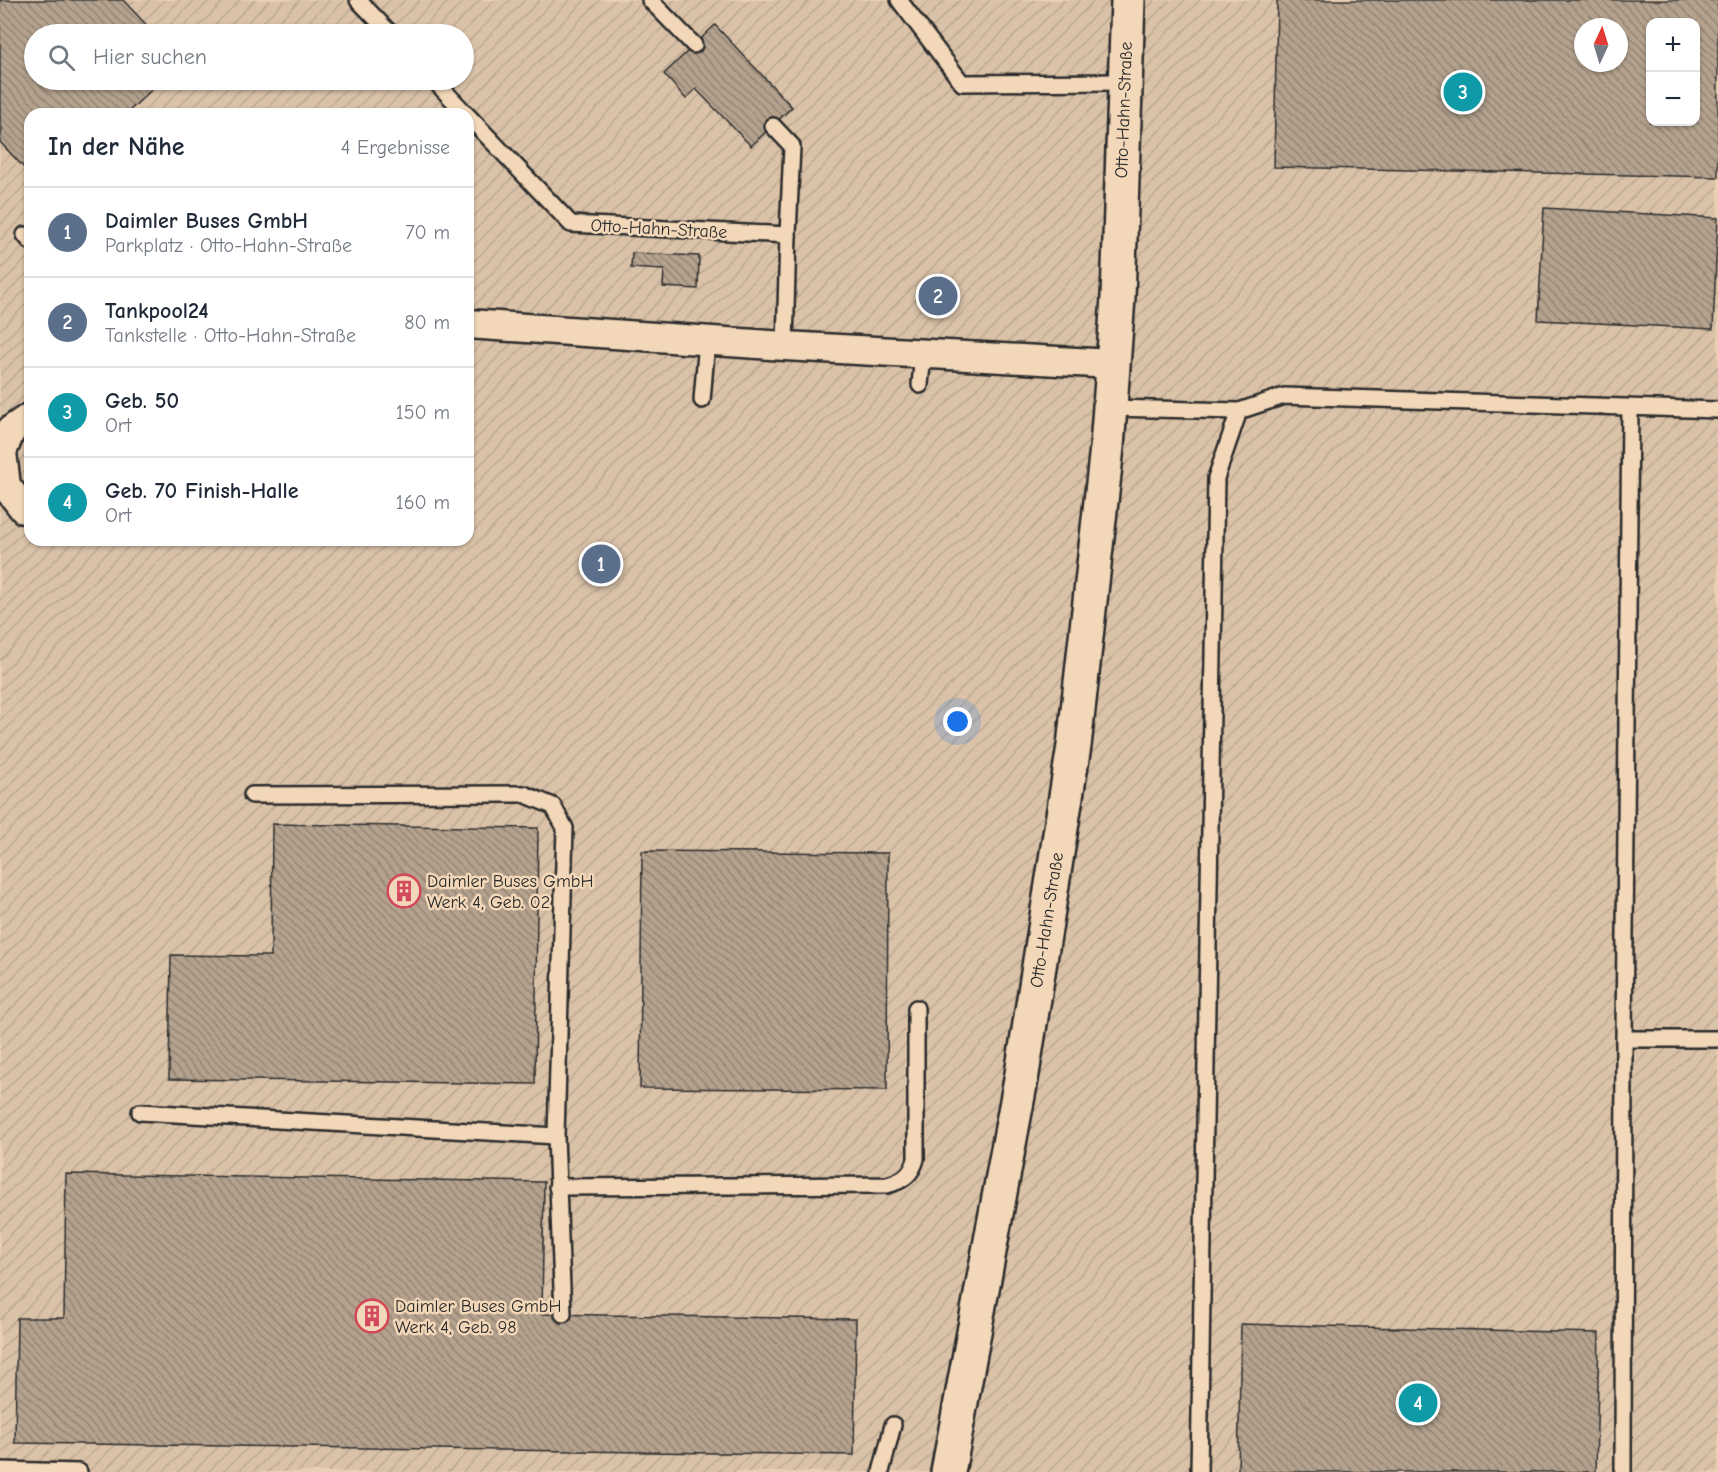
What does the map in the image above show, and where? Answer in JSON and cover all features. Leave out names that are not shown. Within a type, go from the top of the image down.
[{"type":"street","name":"Otto-Hahn-Straße","points":[[948,1472],[1022,1074],[1074,746],[1110,408],[1118,298],[1128,0]]},
{"type":"street","points":[[474,324],[785,346],[1112,364]]},
{"type":"street","points":[[24,421],[11,430],[2,452],[6,486],[24,509]]},
{"type":"lane","points":[[358,0],[381,24]]},
{"type":"lane","points":[[650,0],[694,45]]},
{"type":"lane","points":[[899,0],[962,83],[1125,82]]},
{"type":"lane","name":"Otto-Hahn-Straße","points":[[443,90],[460,108]]},
{"type":"lane","name":"Otto-Hahn-Straße","points":[[474,122],[571,224],[788,235]]},
{"type":"lane","points":[[773,126],[792,146],[785,346]]},
{"type":"lane","points":[[702,400],[707,341]]},
{"type":"lane","points":[[920,385],[923,354]]},
{"type":"lane","points":[[1110,408],[1239,411],[1284,396],[1718,410]]},
{"type":"lane","points":[[1623,1472],[1624,1039],[1630,408]]},
{"type":"lane","points":[[1199,1472],[1216,478],[1239,411]]},
{"type":"lane","points":[[252,795],[524,794],[553,806],[565,828],[556,1136],[563,1314]]},
{"type":"lane","points":[[557,1187],[888,1185],[899,1182],[914,1168],[916,1158],[916,1008]]},
{"type":"lane","points":[[1624,1039],[1718,1039]]},
{"type":"lane","points":[[140,1112],[556,1136]]},
{"type":"lane","points":[[881,1472],[893,1425]]},
{"type":"lane","points":[[0,1470],[79,1472]]},
{"type":"shaded area","points":[[0,0],[1718,0],[1718,1472],[0,1472]]},
{"type":"building","points":[[0,0],[123,0],[146,24],[24,24],[24,90],[151,90],[132,108],[24,108],[24,168],[0,142],[2,128],[0,125]]},
{"type":"building","points":[[1277,0],[1718,0],[1718,177],[1274,167]]},
{"type":"building","points":[[715,25],[792,107],[751,146],[696,89],[686,99],[664,74]]},
{"type":"building","points":[[1544,208],[1718,218],[1713,329],[1538,320]]},
{"type":"building","points":[[632,253],[699,256],[698,289],[663,287],[664,270],[631,268]]},
{"type":"building","name":"Daimler Buses GmbH Werk 4, Geb. 02","points":[[272,824],[538,828],[535,1084],[169,1079],[171,955],[271,956]]},
{"type":"building","points":[[642,851],[888,853],[887,1090],[640,1088]]},
{"type":"building","name":"Daimler Buses GmbH Werk 4, Geb. 98","points":[[66,1174],[544,1182],[542,1314],[856,1319],[854,1455],[15,1443],[17,1318],[64,1318]]},
{"type":"building","points":[[1241,1324],[1599,1333],[1596,1472],[1238,1472]]},
{"type":"place","name":"Geb. 50","points":[[1463,92]]},
{"type":"place","name":"Tankpool24","points":[[938,296]]},
{"type":"place","name":"Daimler Buses GmbH","points":[[601,564]]},
{"type":"place","name":"Daimler Buses GmbH Werk 4, Geb. 02","points":[[404,891]]},
{"type":"place","name":"Daimler Buses GmbH Werk 4, Geb. 98","points":[[372,1316]]},
{"type":"place","name":"Geb. 70 Finish-Halle","points":[[1418,1403]]}]
